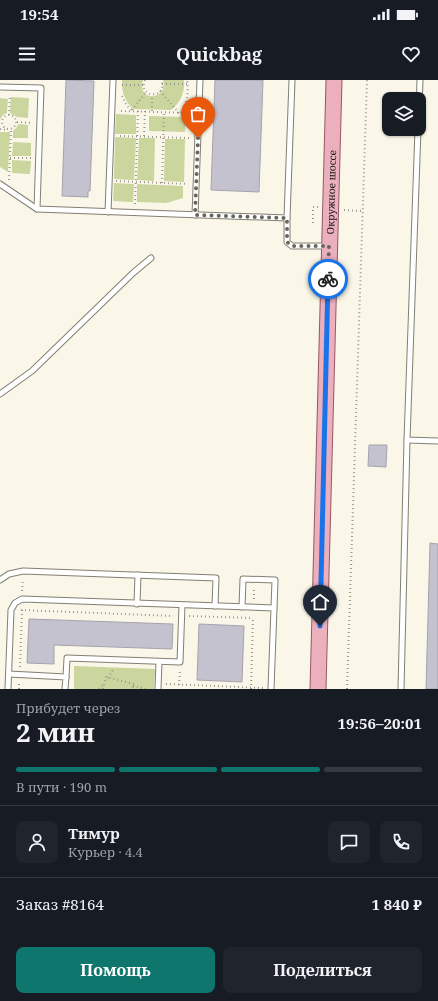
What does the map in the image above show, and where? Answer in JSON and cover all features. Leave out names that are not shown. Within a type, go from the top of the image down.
[{"type":"main road","name":"Окружное шоссе","points":[[318,689],[334,80]]},
{"type":"lane","points":[[108,212],[112,80]]},
{"type":"lane","points":[[195,215],[200,80]]},
{"type":"lane","points":[[292,80],[287,242],[292,246],[329,246]]},
{"type":"lane","points":[[420,80],[420,92]]},
{"type":"lane","points":[[0,87],[41,88],[37,210]]},
{"type":"lane","points":[[401,689],[407,440],[418,136]]},
{"type":"lane","points":[[0,184],[37,210],[287,218]]},
{"type":"lane","points":[[0,394],[32,371],[150,258]]},
{"type":"lane","points":[[407,440],[438,441]]},
{"type":"lane","points":[[0,580],[9,574],[23,571],[216,578],[215,606]]},
{"type":"lane","points":[[137,604],[138,575]]},
{"type":"lane","points":[[242,607],[243,579],[275,580],[271,688]]},
{"type":"lane","points":[[8,689],[11,610],[15,603],[22,599],[274,608]]},
{"type":"lane","points":[[65,689],[66,658],[180,662],[182,605]]},
{"type":"lane","points":[[158,687],[159,662]]},
{"type":"lane","points":[[9,674],[66,677]]},
{"type":"path","points":[[145,80],[143,84],[146,92],[152,95],[160,91],[162,84],[161,80]]},
{"type":"path","points":[[180,113],[187,99],[187,80]]},
{"type":"path","points":[[347,689],[367,80]]},
{"type":"path","points":[[118,85],[143,84]]},
{"type":"path","points":[[162,84],[188,84]]},
{"type":"path","points":[[9,115],[10,87]]},
{"type":"path","points":[[160,91],[180,113]]},
{"type":"path","points":[[120,92],[127,106],[133,111]]},
{"type":"path","points":[[133,111],[146,92]]},
{"type":"path","points":[[152,95],[152,112]]},
{"type":"path","points":[[112,110],[199,113]]},
{"type":"path","points":[[135,213],[138,111]]},
{"type":"path","points":[[144,136],[145,111]]},
{"type":"path","points":[[162,183],[164,112]]},
{"type":"path","points":[[0,129],[7,130],[11,130],[16,126],[14,116],[4,116],[1,122],[7,130]]},
{"type":"path","points":[[16,122],[40,123]]},
{"type":"path","points":[[9,190],[11,130]]},
{"type":"path","points":[[111,135],[198,138]]},
{"type":"path","points":[[10,158],[39,159]]},
{"type":"path","points":[[109,181],[196,184]]},
{"type":"path","points":[[19,689],[23,571]]},
{"type":"path","points":[[251,688],[254,580]]},
{"type":"path","points":[[11,610],[253,618]]},
{"type":"path","points":[[179,685],[180,662]]},
{"type":"path","points":[[103,689],[106,677],[134,684],[133,686],[146,689]]},
{"type":"path","points":[[99,689],[105,684]]},
{"type":"path","points":[[158,687],[179,685],[271,688]]},
{"type":"green space","points":[[122,80],[143,80],[142,87],[144,92],[153,96],[161,92],[164,87],[163,80],[184,80],[184,89],[180,100],[171,110],[133,109],[124,96]]},
{"type":"green space","points":[[11,97],[29,98],[28,118],[17,117],[10,113]]},
{"type":"green space","points":[[0,98],[8,99],[7,113],[0,119]]},
{"type":"green space","points":[[116,114],[136,115],[136,134],[115,134]]},
{"type":"green space","points":[[149,116],[186,117],[185,132],[149,131]]},
{"type":"green space","points":[[18,124],[28,125],[28,138],[13,138],[13,131]]},
{"type":"green space","points":[[0,132],[10,132],[8,172],[0,167]]},
{"type":"green space","points":[[115,137],[136,138],[134,180],[114,179]]},
{"type":"green space","points":[[139,138],[155,138],[154,181],[137,180]]},
{"type":"green space","points":[[165,139],[185,139],[184,182],[164,181]]},
{"type":"green space","points":[[13,142],[31,143],[31,156],[12,156]]},
{"type":"green space","points":[[12,160],[31,161],[30,174],[12,173]]},
{"type":"green space","points":[[114,183],[134,184],[133,202],[113,201]]},
{"type":"green space","points":[[137,184],[183,186],[183,198],[166,203],[137,202]]},
{"type":"green space","points":[[74,666],[155,669],[154,689],[74,689]]},
{"type":"building","points":[[66,80],[94,81],[90,191],[88,191],[88,197],[62,196]]},
{"type":"building","points":[[215,80],[263,80],[259,192],[211,190]]},
{"type":"building","points":[[369,445],[387,445],[386,467],[368,466]]},
{"type":"building","points":[[430,543],[438,544],[438,689],[426,689]]},
{"type":"building","points":[[29,619],[173,624],[172,649],[54,645],[54,664],[27,663]]},
{"type":"building","points":[[199,624],[244,626],[242,682],[197,680]]},
{"type":"way so far","points":[[198,138],[195,215],[287,218],[287,242],[292,246],[329,246],[328,279]]},
{"type":"route","points":[[320,626],[328,279]]}]
